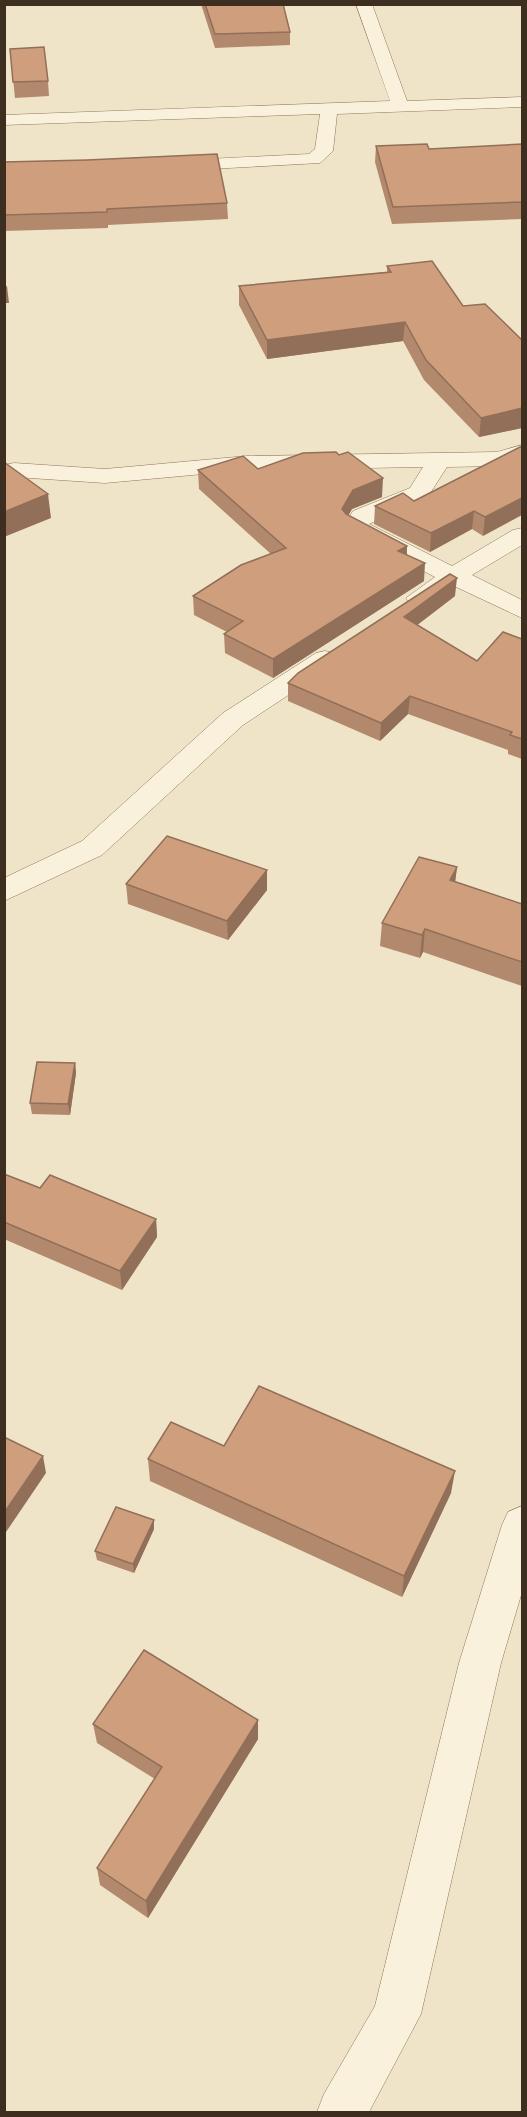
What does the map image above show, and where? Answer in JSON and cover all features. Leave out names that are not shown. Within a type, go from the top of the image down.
[{"type":"street","points":[[364,4],[400,106]]},
{"type":"street","points":[[4,120],[329,111],[522,102]]},
{"type":"street","points":[[157,166],[314,159],[324,151],[329,111]]},
{"type":"street","points":[[4,473],[14,470],[105,476],[247,463],[438,462],[498,459],[522,452]]},
{"type":"street","points":[[438,462],[420,493],[362,516],[355,526],[522,610]]},
{"type":"street","points":[[393,615],[522,535]]},
{"type":"street","points":[[4,891],[92,848],[233,719],[343,648]]},
{"type":"street","points":[[342,2112],[397,2014],[480,1663],[522,1525]]},
{"type":"building","points":[[205,4],[283,4],[290,32],[215,34]]},
{"type":"building","points":[[44,47],[48,81],[13,82],[10,49]]},
{"type":"building","points":[[427,144],[429,149],[522,144],[522,202],[393,207],[376,146]]},
{"type":"building","points":[[217,154],[227,203],[107,209],[107,212],[4,215],[4,162]]},
{"type":"building","points":[[432,261],[463,306],[485,304],[522,340],[522,408],[481,418],[426,360],[405,322],[267,340],[239,286],[391,272],[387,266]]},
{"type":"building","points":[[522,446],[522,498],[485,517],[474,511],[431,533],[375,506],[403,493],[414,501]]},
{"type":"building","points":[[336,452],[339,455],[348,452],[383,478],[353,490],[342,509],[346,514],[407,546],[398,551],[425,563],[273,659],[224,634],[243,621],[193,596],[241,565],[286,548],[198,470],[243,456],[258,469],[303,453]]},
{"type":"building","points":[[4,462],[48,494],[4,512]]},
{"type":"building","points":[[450,574],[457,578],[404,617],[477,661],[503,632],[522,639],[522,739],[510,735],[512,732],[410,696],[381,723],[288,683],[298,673]]},
{"type":"building","points":[[167,836],[267,870],[227,921],[126,884]]},
{"type":"building","points":[[419,857],[457,867],[450,880],[522,904],[522,962],[425,929],[422,935],[382,923]]},
{"type":"building","points":[[37,1062],[75,1063],[68,1104],[30,1103]]},
{"type":"building","points":[[4,1174],[40,1188],[50,1175],[156,1219],[120,1271],[4,1222]]},
{"type":"building","points":[[259,1386],[455,1471],[404,1576],[148,1459],[171,1422],[224,1446]]},
{"type":"building","points":[[4,1437],[43,1456],[4,1513]]},
{"type":"building","points":[[116,1507],[154,1520],[133,1564],[95,1551]]},
{"type":"building","points":[[144,1650],[258,1720],[146,1901],[97,1868],[162,1767],[93,1724]]}]
